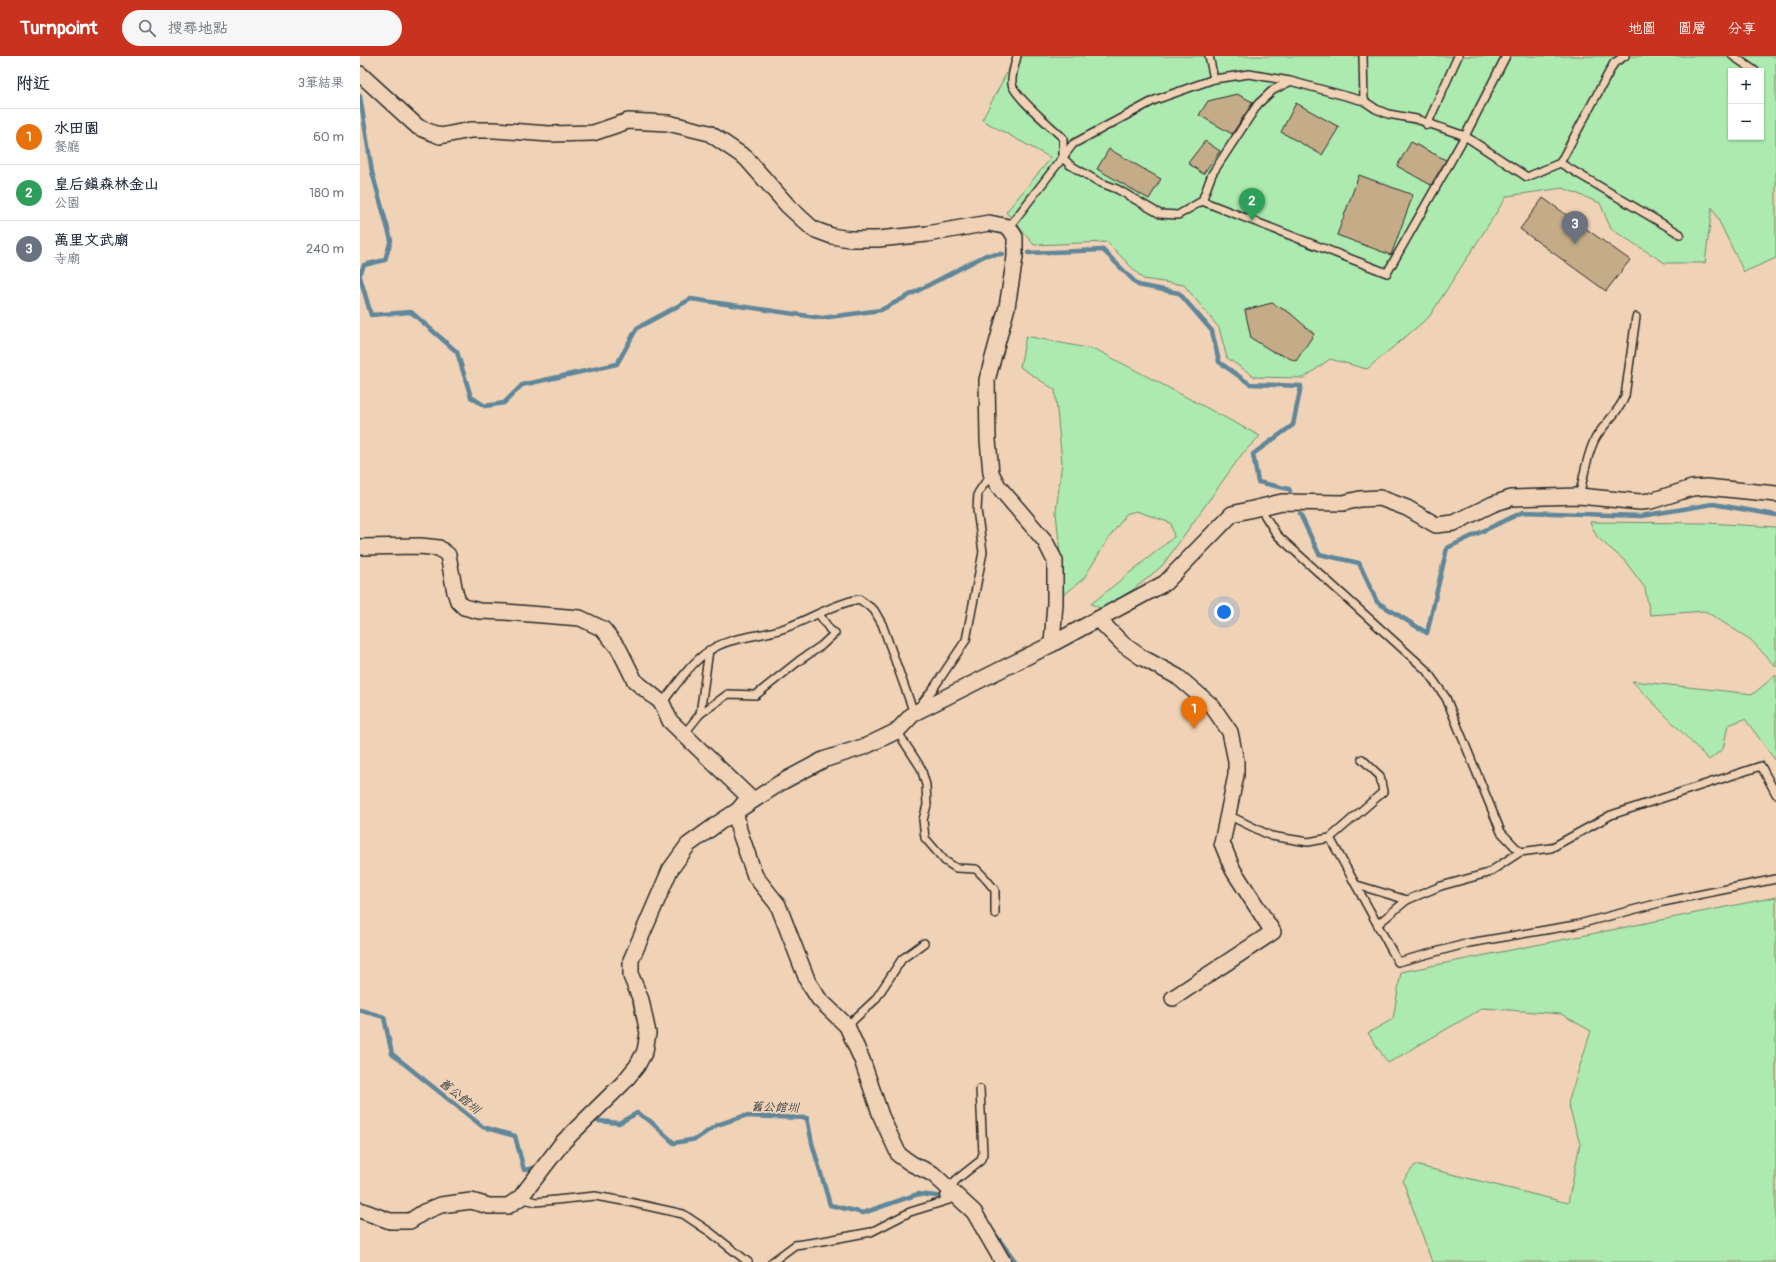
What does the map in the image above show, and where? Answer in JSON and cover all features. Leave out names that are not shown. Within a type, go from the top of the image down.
[{"type":"street","points":[[360,74],[418,127],[440,136],[471,130],[495,130],[549,134],[593,133],[628,121],[668,123],[709,133],[746,158],[788,206],[813,229],[832,236],[849,239],[878,239],[926,234],[988,223],[1009,227],[1015,237],[1016,257],[1007,307],[987,380],[988,440],[991,473],[998,486],[1045,541],[1055,561],[1055,603],[1052,644]]},
{"type":"street","points":[[360,1210],[390,1221],[410,1221],[424,1212],[442,1205],[471,1201],[489,1206],[508,1206],[520,1198],[563,1142],[623,1082],[637,1066],[645,1052],[648,1032],[642,1000],[631,976],[630,960],[670,870],[688,845],[780,783],[823,760],[866,746],[897,731],[914,713],[1052,644],[1165,583],[1232,514],[1282,502],[1343,503],[1360,499],[1380,498],[1407,508],[1436,525],[1454,523],[1493,504],[1511,498],[1579,496],[1640,502],[1651,501],[1692,488],[1706,487],[1776,494]]},
{"type":"street","points":[[360,547],[420,546],[439,548],[448,555],[455,592],[458,600],[464,607],[479,611],[580,618],[603,629],[618,649],[635,681],[662,703],[670,721],[749,797],[736,813],[739,830],[755,876],[778,905],[808,982],[819,999],[847,1026],[862,1060],[881,1116],[899,1155],[912,1164],[933,1174],[974,1212],[1003,1262]]},
{"type":"street","points":[[1098,619],[1124,645],[1141,657],[1178,677],[1212,706],[1230,732],[1236,760],[1236,775],[1222,843],[1233,870],[1273,932],[1173,998]]},
{"type":"lane","points":[[1017,56],[1012,78],[1013,86],[1019,95],[1063,138],[1063,158],[1070,165],[1082,172],[1160,214],[1178,214],[1202,201],[1212,174],[1258,104],[1273,90],[1290,81]]},
{"type":"lane","points":[[1208,56],[1214,79]]},
{"type":"lane","points":[[1363,56],[1364,101]]},
{"type":"lane","points":[[1427,124],[1458,56]]},
{"type":"lane","points":[[1202,201],[1387,273],[1465,136],[1506,56]]},
{"type":"lane","points":[[1009,227],[1073,144],[1155,100],[1214,79],[1249,74],[1290,81],[1364,101],[1376,109],[1388,114],[1416,120],[1465,136],[1527,177],[1560,163],[1614,63],[1625,56]]},
{"type":"lane","points":[[1733,56],[1751,68]]},
{"type":"lane","points":[[1560,163],[1680,234]]},
{"type":"lane","points":[[1579,496],[1591,447],[1596,437],[1622,404],[1625,396],[1636,317]]},
{"type":"lane","points":[[914,713],[933,689],[966,640],[983,552],[977,510],[978,492],[991,473]]},
{"type":"lane","points":[[1260,508],[1277,535],[1426,670],[1446,698],[1502,832],[1520,852]]},
{"type":"lane","points":[[662,703],[691,667],[709,650],[730,642],[784,629],[847,602],[859,599],[874,610],[882,624],[914,713]]},
{"type":"lane","points":[[684,734],[700,714],[728,694],[756,695],[800,660],[821,646],[835,632],[830,630],[819,614]]},
{"type":"lane","points":[[700,714],[709,650]]},
{"type":"lane","points":[[897,731],[921,768],[926,785],[927,805],[923,820],[925,838],[945,861],[956,868],[976,869],[985,878],[995,890],[995,914]]},
{"type":"lane","points":[[1228,815],[1271,836],[1308,842],[1330,838],[1383,792],[1380,776],[1362,759]]},
{"type":"lane","points":[[1378,924],[1407,900],[1441,886],[1488,874],[1520,852],[1550,848],[1611,815],[1761,766],[1776,794]]},
{"type":"lane","points":[[1330,838],[1398,962],[1469,943],[1575,925],[1663,902],[1776,879]]},
{"type":"lane","points":[[1357,886],[1407,900]]},
{"type":"lane","points":[[847,1026],[875,1000],[902,959],[924,943]]},
{"type":"lane","points":[[772,1262],[795,1245],[870,1232],[910,1212],[950,1200],[944,1197],[956,1180],[980,1161],[983,1154],[980,1089]]},
{"type":"lane","points":[[520,1198],[536,1202],[595,1196],[683,1214],[710,1232],[747,1262]]},
{"type":"green space","points":[[1019,56],[1776,56],[1776,258],[1744,272],[1712,207],[1705,263],[1665,263],[1611,229],[1600,203],[1563,188],[1507,196],[1429,317],[1367,369],[1330,359],[1304,378],[1255,377],[1227,358],[1219,328],[1184,285],[1143,279],[1107,242],[1034,245],[1006,212],[1051,158],[982,120],[1014,59]]},
{"type":"green space","points":[[1026,336],[1097,350],[1260,436],[1242,454],[1162,566],[1134,589],[1102,609],[1091,604],[1174,537],[1171,523],[1136,511],[1126,514],[1084,578],[1064,595],[1056,512],[1062,462],[1055,390],[1020,367]]},
{"type":"green space","points":[[1590,522],[1707,523],[1776,527],[1776,667],[1751,640],[1705,611],[1650,615],[1645,588],[1625,561],[1597,537]]},
{"type":"green space","points":[[1776,675],[1776,761],[1745,719],[1728,725],[1723,749],[1709,760],[1632,681],[1753,694]]},
{"type":"green space","points":[[1776,897],[1776,1262],[1432,1262],[1403,1181],[1415,1165],[1568,1203],[1580,1144],[1568,1103],[1591,1031],[1561,1014],[1483,1008],[1388,1063],[1368,1033],[1393,1019],[1401,972]]},
{"type":"building","points":[[1237,94],[1253,102],[1232,134],[1199,115],[1208,101]]},
{"type":"building","points":[[1296,103],[1339,127],[1322,155],[1281,132]]},
{"type":"building","points":[[1205,141],[1220,151],[1203,174],[1188,163]]},
{"type":"building","points":[[1411,142],[1446,160],[1431,185],[1397,166]]},
{"type":"building","points":[[1109,149],[1161,179],[1149,199],[1097,169]]},
{"type":"building","points":[[1359,175],[1413,195],[1391,255],[1337,235]]},
{"type":"building","points":[[1543,198],[1630,260],[1606,291],[1520,229]]},
{"type":"building","points":[[1272,303],[1290,313],[1314,334],[1296,361],[1272,351],[1251,338],[1245,310]]},
{"type":"waterway","points":[[360,96],[372,172],[391,240],[385,260],[364,265],[360,274]]},
{"type":"waterway","points":[[1028,253],[1103,250],[1138,285],[1179,293],[1212,331],[1219,362],[1250,384],[1301,386],[1293,425],[1253,454],[1258,482],[1289,489],[1290,491]]},
{"type":"waterway","points":[[360,277],[371,315],[411,312],[457,352],[471,397],[485,406],[504,403],[522,385],[617,364],[637,328],[691,299],[822,318],[881,310],[986,255],[1003,254]]},
{"type":"waterway","points":[[1300,514],[1319,554],[1359,563],[1377,602],[1427,633],[1447,548],[1523,512],[1641,516],[1713,504],[1776,515]]},
{"type":"waterway","name":"舊公館圳","points":[[360,1010],[384,1017],[392,1054],[483,1127],[515,1136],[524,1170],[539,1167]]},
{"type":"waterway","name":"舊公館圳","points":[[589,1120],[619,1123],[637,1113],[650,1121],[674,1143],[696,1139],[717,1125],[744,1116],[807,1118],[812,1143],[830,1205],[863,1213],[918,1194],[946,1197]]},
{"type":"waterway","name":"舊公館圳","points":[[992,1230],[1016,1262]]},
{"type":"place","name":"皇后鎮森林金山","points":[[1252,221]]},
{"type":"place","name":"萬里文武廟","points":[[1575,244]]},
{"type":"place","name":"水田園","points":[[1194,729]]}]
